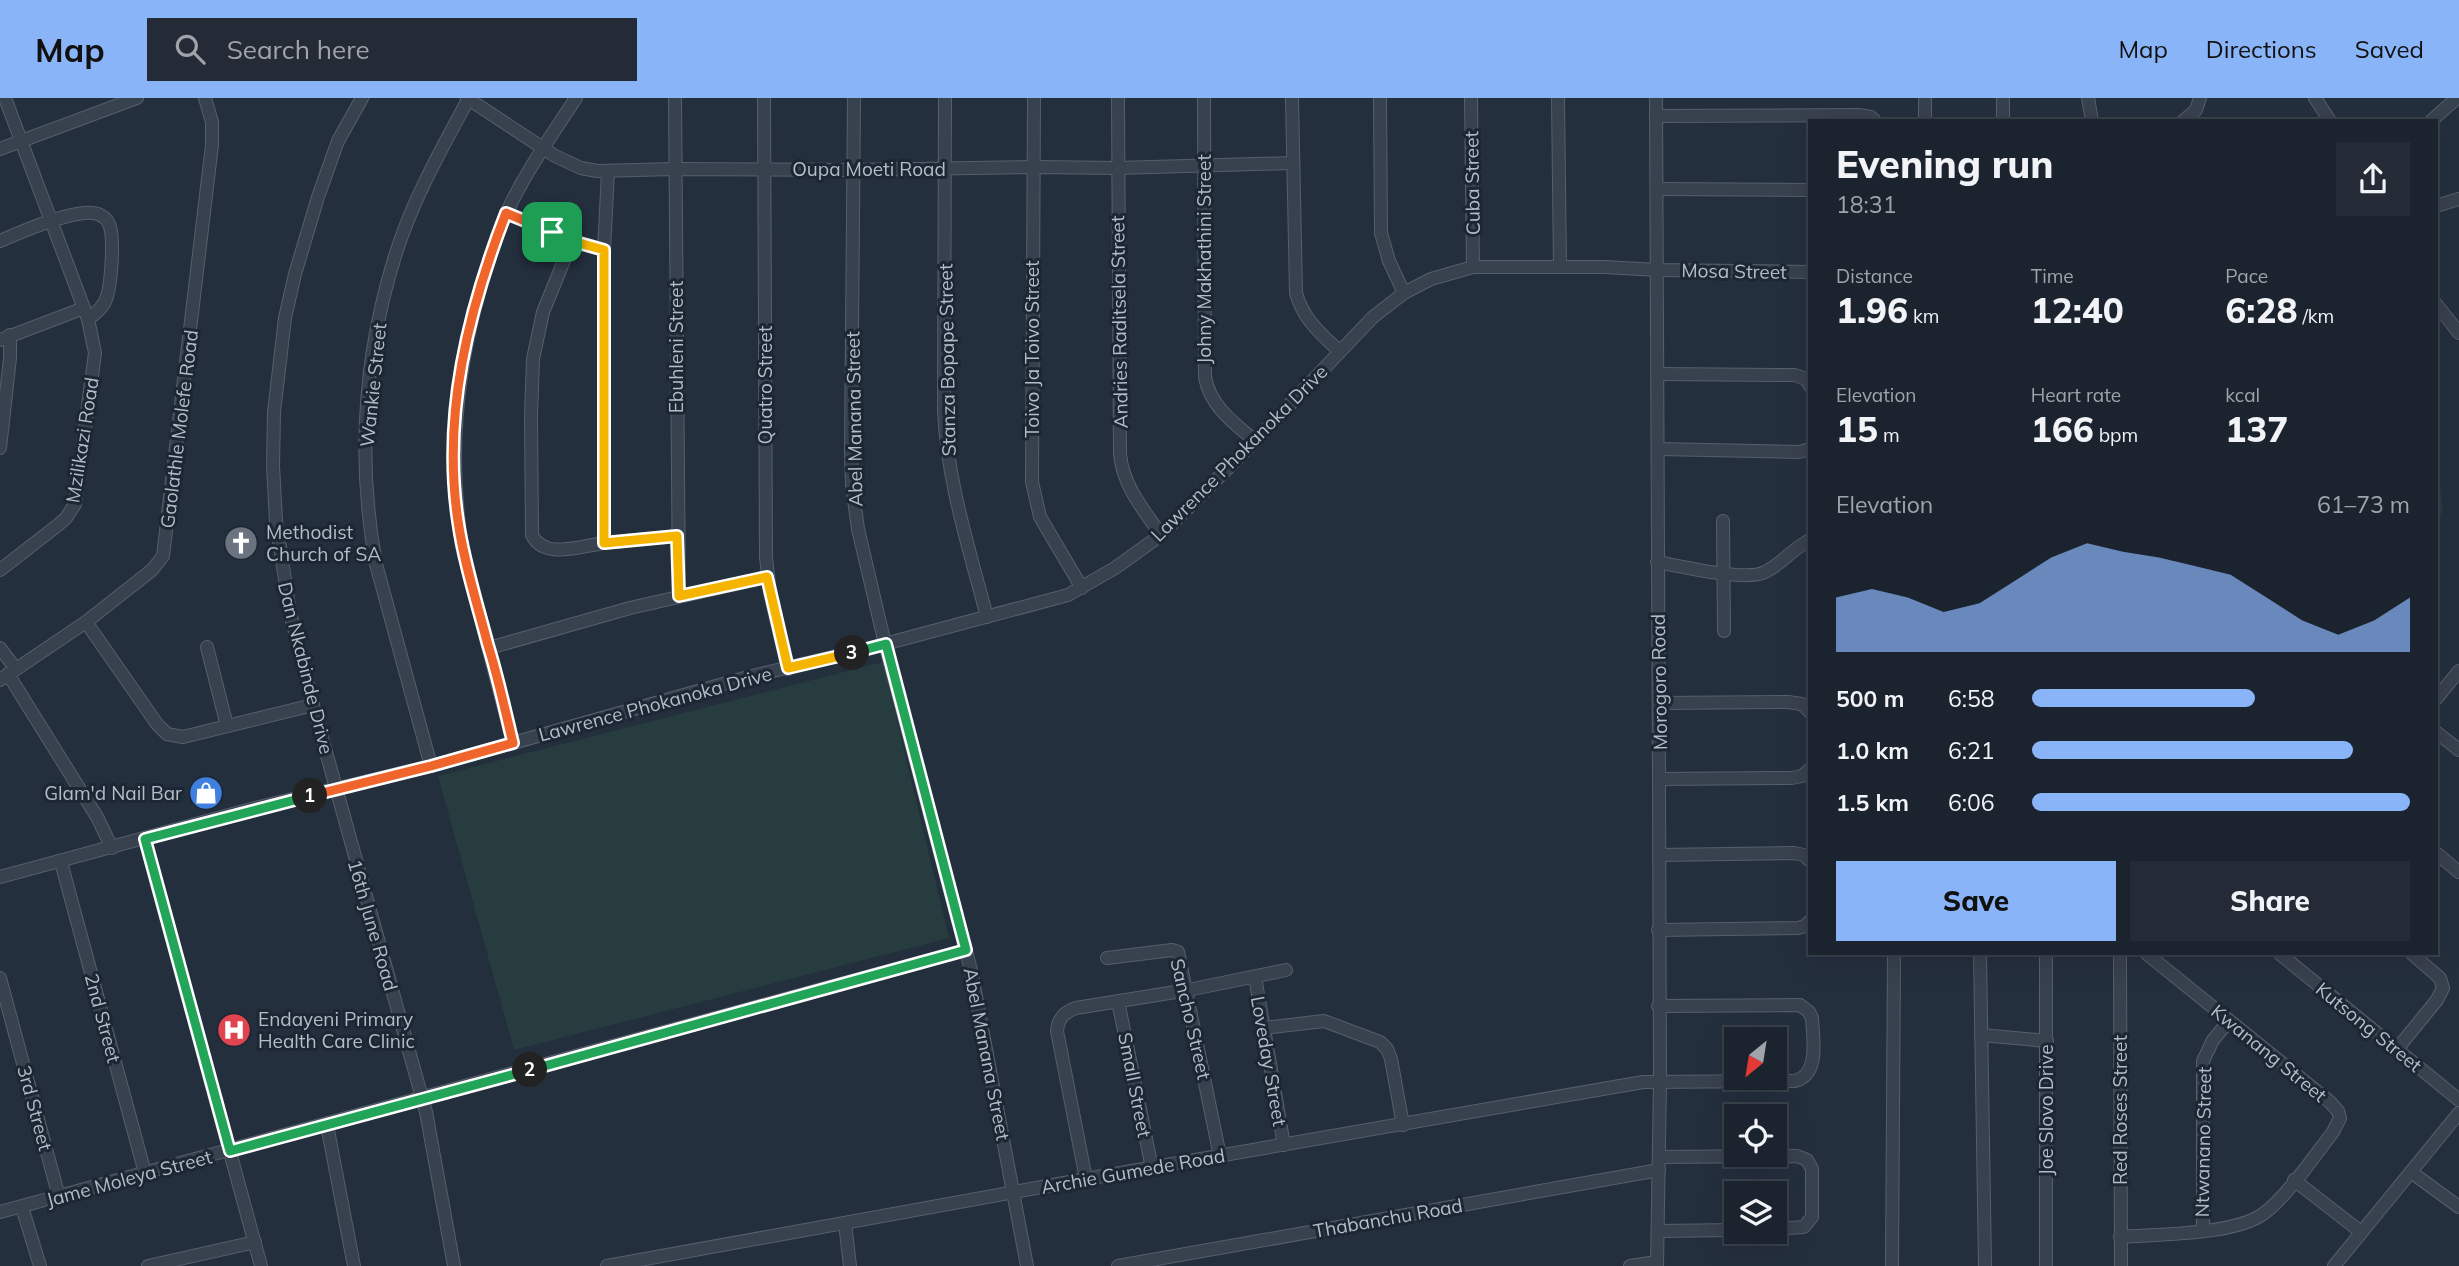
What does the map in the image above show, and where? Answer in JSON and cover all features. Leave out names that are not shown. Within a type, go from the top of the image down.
[{"type":"street","name":"Mzilikazi Road","points":[[0,570],[58,526],[75,504],[95,353],[86,314],[5,98]]},
{"type":"street","points":[[0,149],[137,98]]},
{"type":"street","name":"Gaolathle Molefe Road","points":[[8,674],[86,622],[158,564],[165,548],[212,145],[212,122],[205,98]]},
{"type":"street","name":"Dan Nkabinde Drive","points":[[336,790],[290,612],[279,549],[273,466],[276,382],[285,318],[307,227],[338,141],[362,98]]},
{"type":"street","name":"Oupa Moeti Road","points":[[468,98],[543,148],[581,169],[1118,168],[1292,163]]},
{"type":"street","name":"Wankie Street","points":[[431,766],[376,564],[365,474],[365,423],[378,326],[397,251],[424,185],[468,98]]},
{"type":"street","points":[[513,743],[469,578],[457,518],[454,426],[464,344],[506,213],[543,148],[576,98]]},
{"type":"street","name":"Ebuhleni Street","points":[[675,98],[679,596]]},
{"type":"street","name":"Quatro Street","points":[[764,98],[767,577],[788,668]]},
{"type":"street","name":"Abel Manana Street","points":[[853,98],[852,485],[858,529],[966,950],[1027,1266]]},
{"type":"street","name":"Stanza Bopape Street","points":[[945,98],[944,410],[947,454],[987,617]]},
{"type":"street","name":"Toivo Ja Toivo Street","points":[[1034,98],[1032,482],[1040,517],[1082,588]]},
{"type":"street","name":"Andries Raditsela Street","points":[[1118,98],[1121,467],[1135,498],[1161,535]]},
{"type":"street","name":"Johny Makhathini Street","points":[[1204,98],[1206,388],[1215,404],[1255,442]]},
{"type":"street","points":[[1292,98],[1296,293],[1308,320],[1339,351]]},
{"type":"street","points":[[1380,98],[1381,233],[1404,293]]},
{"type":"street","name":"Cuba Street","points":[[1471,98],[1474,267]]},
{"type":"street","points":[[1558,98],[1560,267]]},
{"type":"street","name":"Morogoro Road","points":[[1656,98],[1660,1081],[1657,1264]]},
{"type":"street","points":[[1925,98],[1925,119]]},
{"type":"street","points":[[2003,98],[2003,119]]},
{"type":"street","points":[[2088,98],[2092,119]]},
{"type":"street","points":[[2185,119],[2196,110],[2200,98]]},
{"type":"street","points":[[2315,98],[2328,119]]},
{"type":"street","points":[[2433,119],[2457,98]]},
{"type":"street","points":[[1656,116],[1858,115],[1873,119]]},
{"type":"street","points":[[604,543],[604,250],[608,171]]},
{"type":"street","points":[[1657,189],[1808,190]]},
{"type":"street","points":[[2438,205],[2459,199]]},
{"type":"street","points":[[0,241],[87,212],[100,215],[110,226],[112,238],[107,298],[99,310],[5,337],[10,358],[0,448]]},
{"type":"street","points":[[506,213],[572,241],[604,250]]},
{"type":"street","points":[[572,241],[543,312],[533,359],[532,534],[540,545],[554,550],[677,536]]},
{"type":"street","name":"Lawrence Phokanoka Drive","points":[[0,877],[259,807],[431,766],[748,677],[1054,600],[1082,588],[1135,555],[1161,535],[1255,442],[1373,317],[1404,293],[1431,279],[1474,267],[1604,267],[1658,270]]},
{"type":"street","name":"Mosa Street","points":[[1658,270],[1808,272]]},
{"type":"street","points":[[2438,307],[2459,333]]},
{"type":"street","points":[[1658,374],[1795,375],[1808,382]]},
{"type":"street","points":[[1658,449],[1799,452],[1808,450]]},
{"type":"street","points":[[1723,522],[1724,631]]},
{"type":"street","points":[[1657,562],[1753,576],[1763,574],[1808,541]]},
{"type":"street","points":[[489,648],[679,596],[767,577]]},
{"type":"street","points":[[86,622],[157,724],[167,734],[183,737],[313,705]]},
{"type":"street","points":[[207,647],[227,726]]},
{"type":"street","points":[[0,648],[8,674],[97,817],[112,848]]},
{"type":"street","points":[[2438,697],[2459,671]]},
{"type":"street","points":[[1659,703],[1788,702],[1801,704],[1808,710]]},
{"type":"street","points":[[2438,734],[2459,750]]},
{"type":"street","points":[[1659,779],[1792,778],[1802,776],[1808,771]]},
{"type":"street","name":"16th June Road","points":[[336,790],[423,1098],[454,1266]]},
{"type":"street","points":[[145,839],[261,1266]]},
{"type":"street","points":[[1659,855],[1798,853],[1808,860]]},
{"type":"street","points":[[2438,855],[2459,872]]},
{"type":"street","name":"2nd Street","points":[[61,862],[145,1173]]},
{"type":"street","points":[[1658,930],[1798,928],[1808,922]]},
{"type":"street","name":"Jame Moleya Street","points":[[0,1212],[966,950]]},
{"type":"street","name":"Sancho Street","points":[[1107,958],[1176,950],[1180,957],[1220,1156]]},
{"type":"street","points":[[1892,1266],[1894,955]]},
{"type":"street","points":[[1980,955],[1985,1266]]},
{"type":"street","name":"Joe Slovo Drive","points":[[2046,955],[2046,1266]]},
{"type":"street","name":"Red Roses Street","points":[[2120,955],[2121,1266]]},
{"type":"street","name":"Kwanang Street","points":[[2120,1237],[2203,1231],[2251,1221],[2272,1207],[2336,1128],[2339,1114],[2330,1102],[2148,955]]},
{"type":"street","name":"Kutsong Street","points":[[2281,955],[2459,1100]]},
{"type":"street","points":[[2397,1049],[2437,1000],[2443,988],[2440,978],[2413,955]]},
{"type":"street","points":[[1086,1179],[1058,1031],[1064,1013],[1286,970]]},
{"type":"street","name":"Loveday Street","points":[[1255,976],[1284,1145]]},
{"type":"street","name":"3rd Street","points":[[0,978],[59,1197]]},
{"type":"street","name":"Small Street","points":[[1118,1001],[1152,1168]]},
{"type":"street","name":"Archie Gumede Road","points":[[607,1266],[1086,1179],[1660,1081],[1800,1080],[1809,1074],[1812,1064],[1812,1023],[1809,1012],[1796,1004],[1658,1006]]},
{"type":"street","points":[[1264,1028],[1324,1021],[1380,1042],[1390,1053],[1403,1125]]},
{"type":"street","name":"Ntwanano Street","points":[[2203,1231],[2203,1061],[2213,1040],[2230,1021]]},
{"type":"street","points":[[1981,1035],[2046,1041]]},
{"type":"street","points":[[2334,1266],[2459,1113]]},
{"type":"street","points":[[327,1125],[354,1266]]},
{"type":"street","points":[[1659,1157],[1797,1156],[1807,1160],[1812,1169],[1812,1217],[1804,1227],[1787,1228]]},
{"type":"street","name":"Thabanchu Road","points":[[1118,1266],[1659,1170]]},
{"type":"street","points":[[2411,1172],[2459,1207]]},
{"type":"street","points":[[2294,1180],[2361,1232]]},
{"type":"street","name":"Jame Moleya Street","points":[[22,1207],[40,1266]]},
{"type":"street","points":[[845,1223],[850,1266]]},
{"type":"street","points":[[1658,1231],[1724,1230]]},
{"type":"street","points":[[148,1266],[255,1242]]},
{"type":"street","points":[[1630,1266],[1657,1264]]},
{"type":"green space","points":[[2438,471],[2443,510],[2438,522]]},
{"type":"green space","points":[[883,662],[949,938],[514,1050],[438,776]]},
{"type":"place","name":"Methodist Church of SA","points":[[241,543]]},
{"type":"place","name":"Glam'd Nail Bar","points":[[206,793]]},
{"type":"place","name":"Endayeni Primary Health Care Clinic","points":[[234,1030]]},
{"type":"route","points":[[506,213],[552,232],[604,250],[604,543],[677,536],[679,596],[767,577],[788,668],[886,644],[966,950],[230,1151],[145,839],[259,807],[336,790],[513,743],[462,546],[453,459],[454,426],[464,344],[506,213]]}]
